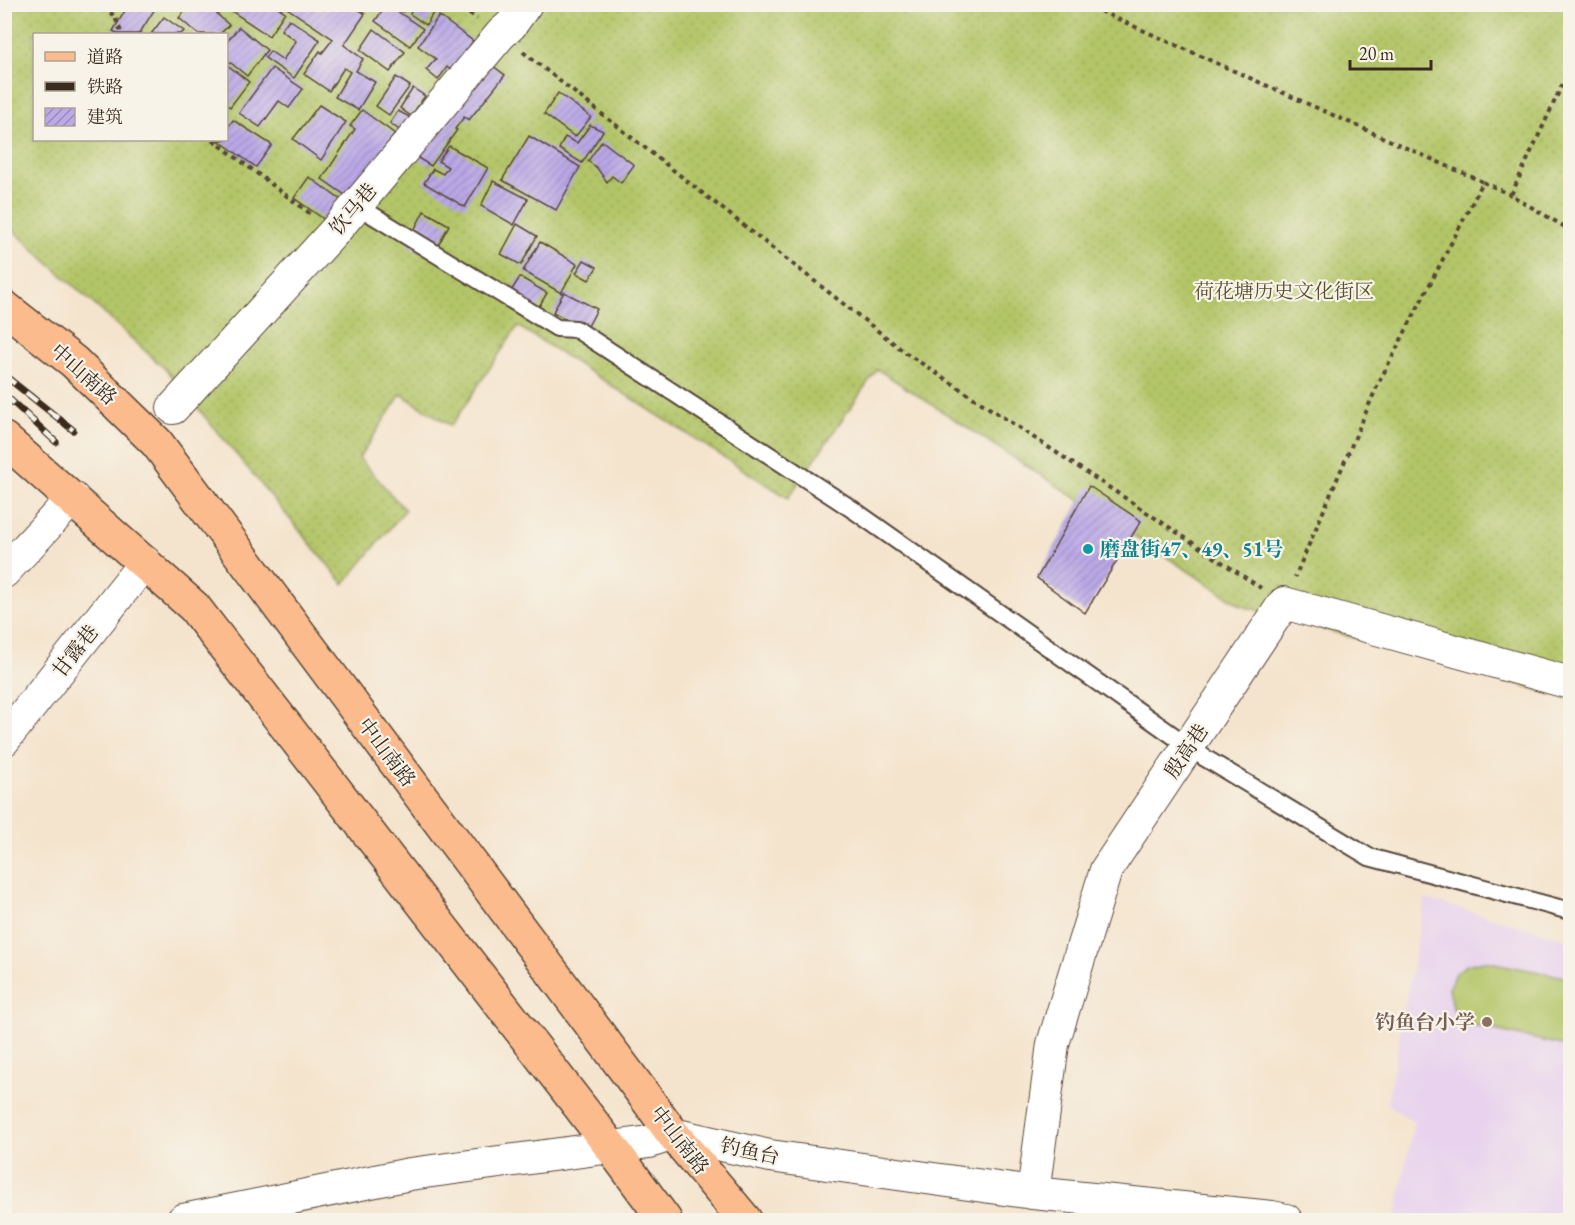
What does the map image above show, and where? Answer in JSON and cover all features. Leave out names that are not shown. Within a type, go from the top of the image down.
[{"type":"main road","name":"中山南路","points":[[4,307],[74,362],[157,443],[673,1134],[745,1220]]},
{"type":"street","name":"饮马巷","points":[[173,408],[334,232],[501,34],[512,25],[526,4]]},
{"type":"street","points":[[4,572],[73,498]]},
{"type":"street","name":"甘露巷","points":[[4,740],[145,562]]},
{"type":"street","points":[[1284,603],[1570,683]]},
{"type":"street","name":"殷高巷","points":[[1033,1193],[1053,1044],[1106,870],[1284,603]]},
{"type":"street","name":"钓鱼台","points":[[183,1221],[410,1174],[649,1142],[673,1134],[770,1156],[1033,1193],[1272,1217],[1286,1221]]},
{"type":"lane","points":[[356,206],[557,328],[576,329],[855,511],[1189,746],[1369,857],[1570,911]]},
{"type":"lane","points":[[4,439],[194,607],[611,1147],[665,1221]]},
{"type":"path","points":[[94,4],[114,15],[122,33]]},
{"type":"path","points":[[1084,4],[1484,182],[1511,195],[1570,230]]},
{"type":"path","points":[[501,34],[906,352],[1284,603],[1378,384],[1484,182]]},
{"type":"path","points":[[1511,195],[1570,68]]},
{"type":"path","points":[[214,141],[334,232]]},
{"type":"shaded area","name":"钓鱼台小学","points":[[1425,899],[1570,940],[1570,1220],[1395,1220],[1414,1122],[1387,1104]]},
{"type":"green space","name":"荷花塘历史文化街区","points":[[5,5],[1570,5],[1570,699],[1242,606],[877,369],[788,498],[518,326],[451,426],[401,394],[359,458],[405,510],[344,584],[166,370],[5,223]]},
{"type":"green space","points":[[1484,961],[1570,978],[1570,1047],[1464,1023],[1454,1012],[1449,989],[1455,973],[1467,965]]},
{"type":"building","points":[[129,4],[149,4],[155,9],[140,33],[113,31]]},
{"type":"building","points":[[191,4],[206,4],[229,25],[221,33],[197,33],[179,18]]},
{"type":"building","points":[[221,4],[273,4],[285,12],[269,36]]},
{"type":"building","points":[[281,4],[351,4],[365,14],[344,45],[363,59],[356,71],[375,82],[358,110],[335,97],[350,72],[344,68],[329,91],[304,74],[320,51],[322,53],[333,39]]},
{"type":"building","points":[[387,4],[423,29],[410,46],[375,21]]},
{"type":"building","points":[[393,4],[408,4],[403,12]]},
{"type":"building","points":[[415,4],[431,4],[436,8],[426,25],[410,14]]},
{"type":"building","points":[[439,16],[473,41],[452,71],[447,67],[438,80],[426,70],[436,59],[418,46]]},
{"type":"building","points":[[164,17],[184,31],[182,33],[152,33]]},
{"type":"building","points":[[289,19],[320,40],[294,78],[265,58],[270,51],[283,60],[296,41],[281,30]]},
{"type":"building","points":[[239,27],[267,50],[247,76],[228,61],[228,41]]},
{"type":"building","points":[[374,29],[405,52],[390,72],[360,50]]},
{"type":"building","points":[[485,60],[505,75],[469,120],[464,117],[431,166],[408,152]]},
{"type":"building","points":[[228,66],[249,82],[230,107],[228,106]]},
{"type":"building","points":[[272,68],[303,89],[289,108],[279,101],[260,127],[239,113]]},
{"type":"building","points":[[396,77],[410,86],[389,115],[376,106]]},
{"type":"building","points":[[413,88],[425,96],[411,116],[400,108]]},
{"type":"building","points":[[558,93],[591,117],[575,137],[544,114]]},
{"type":"building","points":[[319,105],[346,122],[321,160],[293,139]]},
{"type":"building","points":[[362,110],[395,134],[348,197],[322,179],[355,129],[350,126]]},
{"type":"building","points":[[398,111],[417,121],[406,135],[390,123]]},
{"type":"building","points":[[233,120],[272,145],[256,167],[219,141],[228,141],[228,127]]},
{"type":"building","points":[[590,125],[603,131],[582,163],[559,149],[565,137],[577,143]]},
{"type":"building","points":[[529,136],[580,167],[556,210],[502,180]]},
{"type":"building","points":[[602,141],[634,165],[621,183],[612,176],[607,182],[597,168],[588,161]]},
{"type":"building","points":[[449,146],[488,168],[465,207],[424,183],[433,169],[443,174],[448,167],[438,161]]},
{"type":"building","points":[[309,177],[342,201],[328,222],[294,198]]},
{"type":"building","points":[[493,181],[528,199],[514,225],[481,206]]},
{"type":"building","points":[[424,211],[449,225],[432,257],[407,244]]},
{"type":"building","points":[[517,224],[537,236],[521,265],[501,254]]},
{"type":"building","points":[[540,242],[577,264],[561,293],[523,271]]},
{"type":"building","points":[[584,260],[597,267],[589,280],[576,273]]},
{"type":"building","points":[[520,277],[547,293],[537,310],[510,293]]},
{"type":"building","points":[[564,292],[597,309],[586,330],[553,312]]},
{"type":"building","name":"磨盘街47、49、51号","points":[[1089,486],[1141,521],[1085,613],[1037,578]]},
{"type":"railway","points":[[4,375],[73,430]]},
{"type":"railway","points":[[4,394],[56,442]]},
{"type":"place","name":"磨盘街47、49、51号","points":[[1088,549]]},
{"type":"place","name":"钓鱼台小学","points":[[1487,1022]]}]
